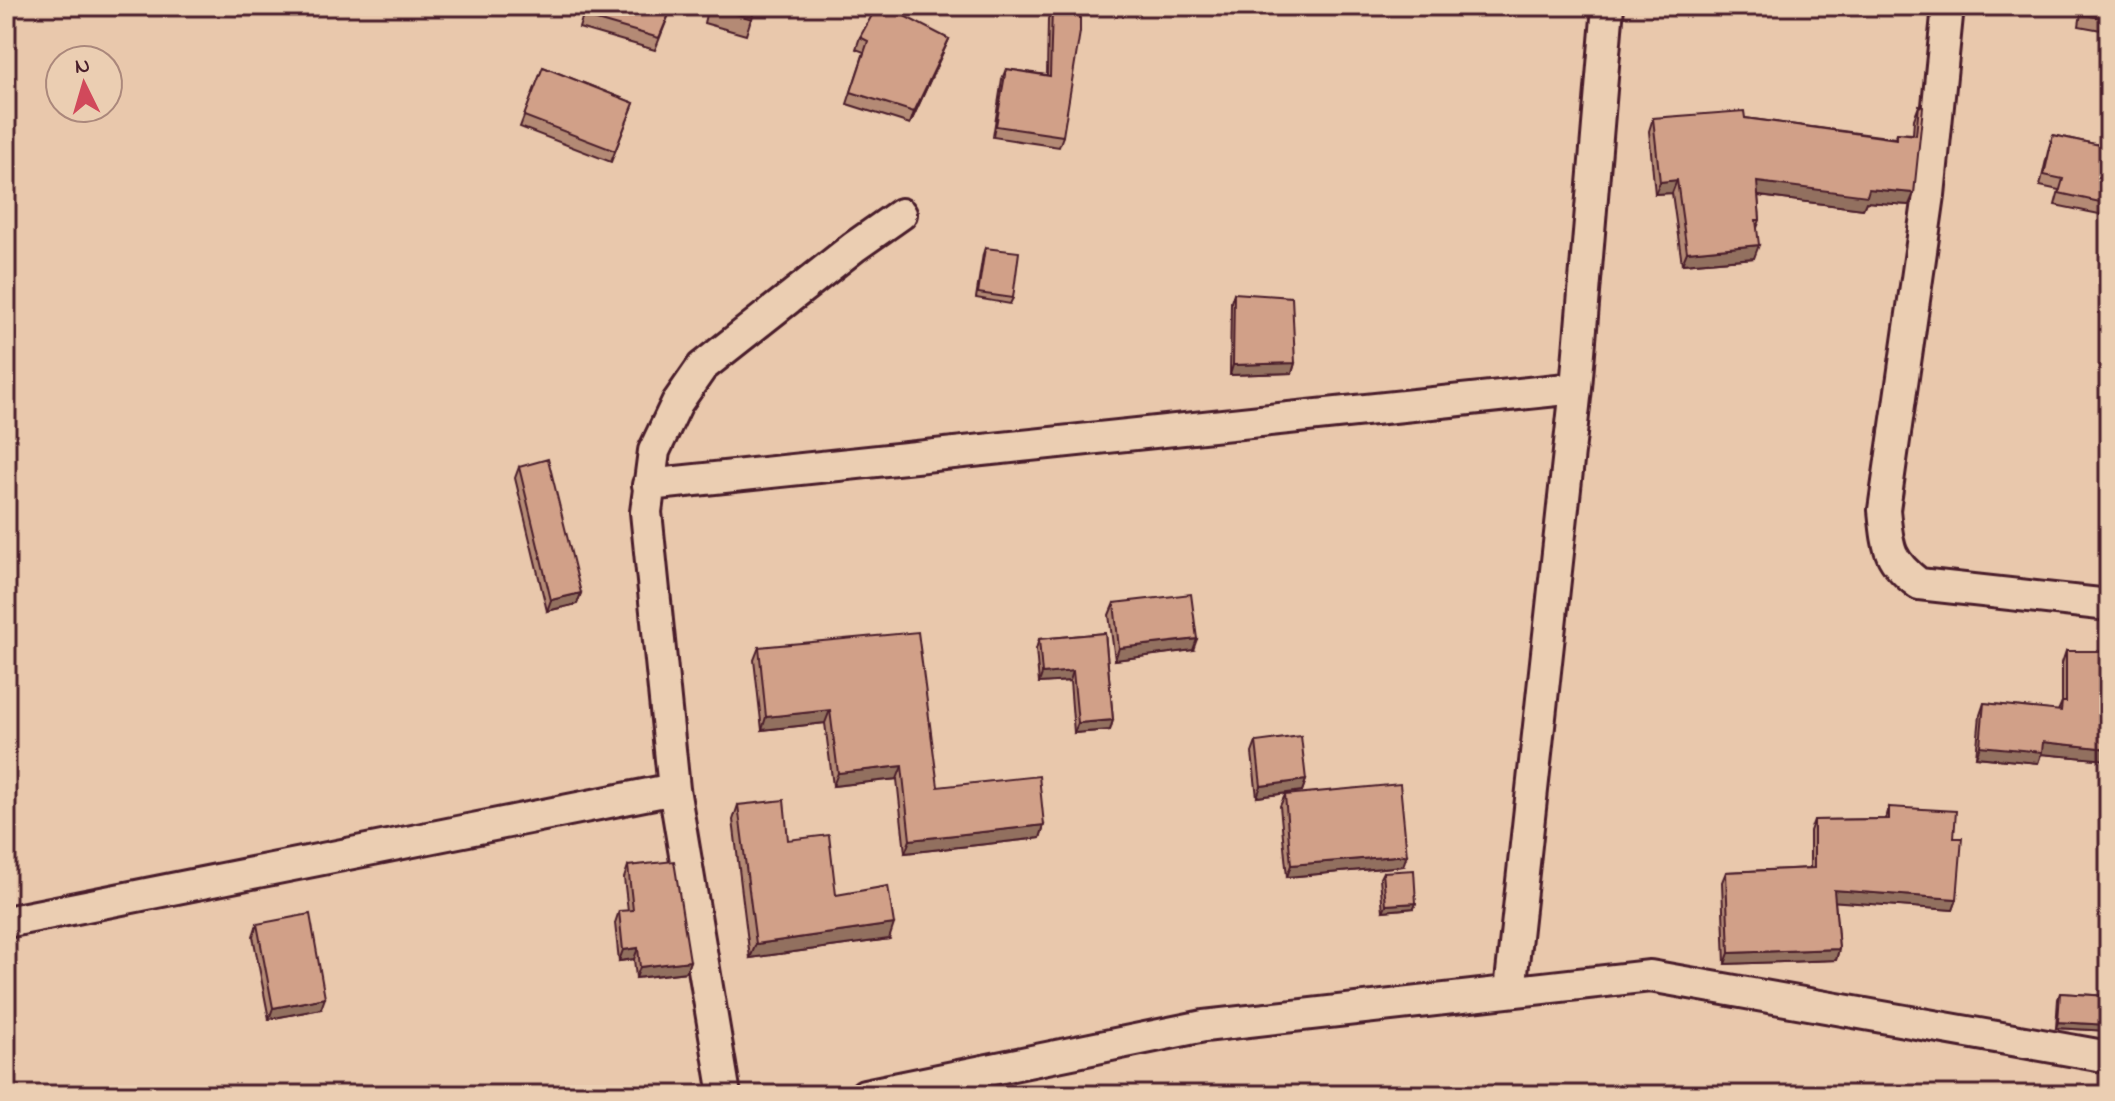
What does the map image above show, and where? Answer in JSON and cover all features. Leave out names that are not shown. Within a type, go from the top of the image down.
[{"type":"street","points":[[1510,991],[1576,388],[1608,6]]},
{"type":"street","points":[[1948,6],[1929,195],[1884,510],[1887,546],[1896,566],[1919,584],[2109,605]]},
{"type":"street","points":[[725,1095],[674,789],[646,512],[654,451],[677,403],[702,367],[810,280],[901,214]]},
{"type":"street","points":[[648,485],[1576,388]]},
{"type":"street","points":[[6,922],[674,789]]},
{"type":"street","points":[[865,1095],[1204,1026],[1650,976],[2109,1057]]},
{"type":"building","points":[[586,6],[672,7],[659,38],[583,16]]},
{"type":"building","points":[[710,6],[755,6],[752,19]]},
{"type":"building","points":[[877,6],[885,6],[949,39],[914,112],[851,92],[868,41],[860,37]]},
{"type":"building","points":[[2085,6],[2109,6],[2109,19],[2083,15]]},
{"type":"building","points":[[1052,9],[1080,9],[1080,32],[1063,136],[996,126],[1006,69],[1050,76]]},
{"type":"building","points":[[543,67],[634,103],[615,151],[524,116]]},
{"type":"building","points":[[1919,106],[1923,107],[1914,193],[1869,189],[1867,196],[1757,182],[1759,245],[1687,252],[1677,180],[1660,182],[1653,118],[1744,111],[1745,118],[1897,139],[1897,133],[1916,135]]},
{"type":"building","points":[[2053,135],[2109,147],[2109,204],[2059,193],[2063,179],[2044,175]]},
{"type":"building","points":[[985,248],[1019,252],[1013,298],[978,293]]},
{"type":"building","points":[[1234,293],[1292,297],[1295,363],[1233,365]]},
{"type":"building","points":[[548,459],[581,593],[551,600],[519,467]]},
{"type":"building","points":[[1191,594],[1197,639],[1119,648],[1114,603]]},
{"type":"building","points":[[918,632],[938,787],[1039,776],[1044,825],[910,840],[902,766],[838,773],[830,710],[766,717],[759,647]]},
{"type":"building","points":[[1105,633],[1113,720],[1078,723],[1073,671],[1042,674],[1039,639]]},
{"type":"building","points":[[2066,651],[2106,651],[2109,749],[2043,742],[2042,752],[1980,746],[1984,703],[2061,711],[2062,702],[2066,702]]},
{"type":"building","points":[[1301,736],[1306,780],[1261,786],[1256,742]]},
{"type":"building","points":[[1400,784],[1407,855],[1291,865],[1285,795]]},
{"type":"building","points":[[784,800],[788,840],[829,835],[836,895],[888,886],[894,924],[756,944],[738,805]]},
{"type":"building","points":[[1889,807],[1956,811],[1954,838],[1962,838],[1957,899],[1834,890],[1839,949],[1729,953],[1726,872],[1814,868],[1814,820],[1889,819]]},
{"type":"building","points":[[674,861],[690,961],[640,967],[638,948],[623,950],[619,911],[633,910],[628,866]]},
{"type":"building","points":[[1414,870],[1416,903],[1386,905],[1383,872]]},
{"type":"building","points":[[310,914],[325,998],[273,1008],[257,924]]},
{"type":"building","points":[[2060,993],[2109,996],[2109,1025],[2058,1022]]}]
